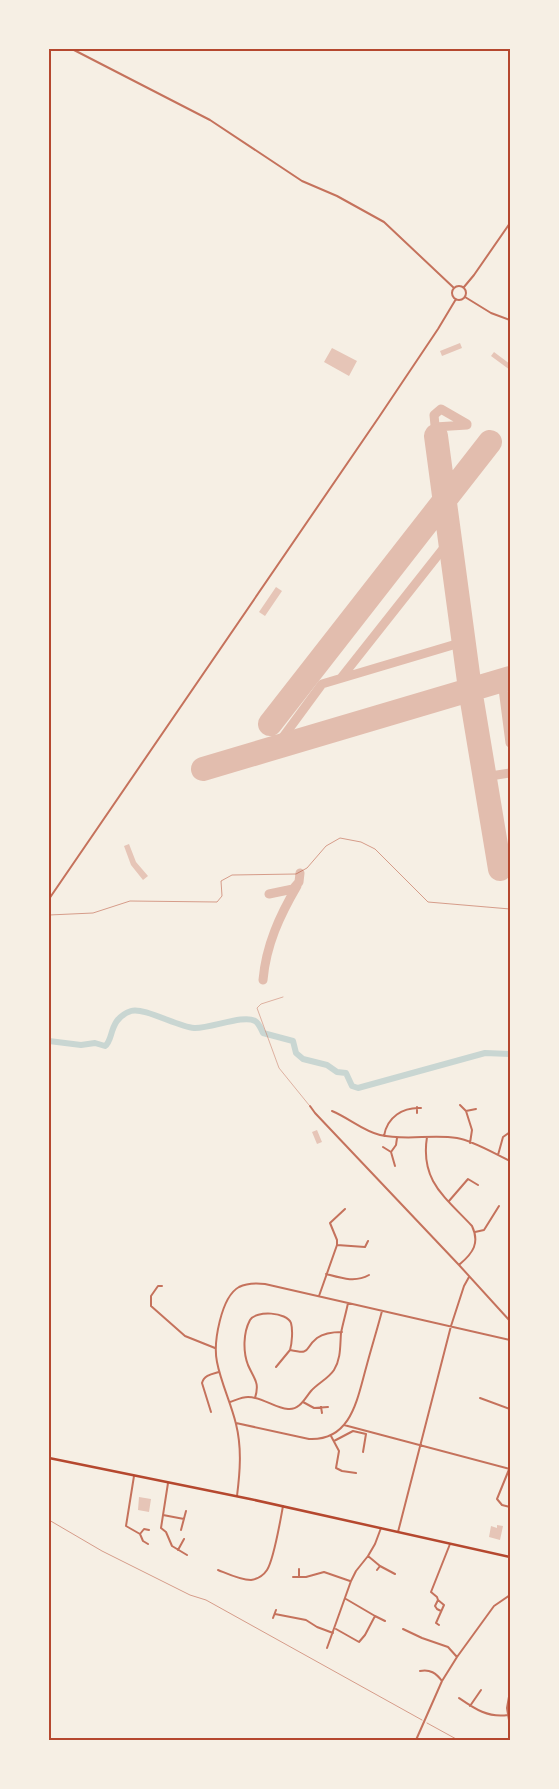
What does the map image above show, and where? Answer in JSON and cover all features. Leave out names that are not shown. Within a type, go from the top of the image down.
[{"type":"main road","points":[[49,1458],[237,1496],[510,1557]]},
{"type":"street","points":[[72,49],[210,120],[302,181],[337,196],[384,222],[454,288]]},
{"type":"street","points":[[464,287],[510,224]]},
{"type":"street","points":[[454,288],[464,287]]},
{"type":"street","points":[[464,287],[465,297]]},
{"type":"street","points":[[454,288],[452,294],[456,299]]},
{"type":"street","points":[[456,299],[465,297]]},
{"type":"street","points":[[465,297],[491,313],[510,320]]},
{"type":"street","points":[[49,899],[379,417],[456,299]]},
{"type":"street","points":[[460,1105],[466,1111],[472,1130],[470,1143]]},
{"type":"street","points":[[310,1106],[315,1114],[470,1276],[510,1321]]},
{"type":"street","points":[[416,1113],[417,1108]]},
{"type":"street","points":[[384,1136],[385,1128],[397,1113],[404,1110],[421,1108]]},
{"type":"street","points":[[466,1111],[476,1109]]},
{"type":"street","points":[[332,1111],[345,1116],[362,1128],[384,1136],[397,1138],[459,1138],[510,1161]]},
{"type":"street","points":[[498,1155],[503,1137],[510,1132]]},
{"type":"street","points":[[427,1137],[425,1162],[430,1177],[440,1193],[472,1226],[475,1232],[476,1243],[474,1250],[459,1265]]},
{"type":"street","points":[[391,1152],[396,1145],[397,1138]]},
{"type":"street","points":[[383,1147],[391,1152],[395,1166]]},
{"type":"street","points":[[449,1201],[468,1179],[478,1185]]},
{"type":"street","points":[[475,1232],[484,1230],[499,1206]]},
{"type":"street","points":[[319,1296],[337,1245],[337,1240],[330,1223],[345,1210]]},
{"type":"street","points":[[337,1245],[365,1247],[368,1241]]},
{"type":"street","points":[[326,1274],[350,1280],[361,1279],[369,1275]]},
{"type":"street","points":[[398,1532],[451,1326],[464,1286],[470,1276]]},
{"type":"street","points":[[361,1279],[362,1284]]},
{"type":"street","points":[[237,1496],[240,1451],[236,1423],[219,1372],[215,1348],[216,1335],[225,1307],[234,1291],[239,1287],[250,1284],[265,1284],[510,1340]]},
{"type":"street","points":[[162,1286],[158,1286],[151,1296],[151,1306],[185,1336],[215,1348]]},
{"type":"street","points":[[229,1402],[244,1398],[255,1398],[291,1410],[297,1408],[316,1386],[330,1376],[335,1369],[348,1303]]},
{"type":"street","points":[[236,1423],[309,1439],[331,1436],[344,1425],[353,1413],[382,1311]]},
{"type":"street","points":[[255,1398],[258,1388],[257,1381],[248,1364],[245,1336],[250,1319],[259,1313],[282,1316],[291,1322],[290,1350],[276,1367]]},
{"type":"street","points":[[290,1350],[300,1353],[305,1352],[319,1337],[330,1332],[342,1332]]},
{"type":"street","points":[[211,1412],[202,1383],[208,1375],[219,1372]]},
{"type":"street","points":[[202,1398],[206,1396]]},
{"type":"street","points":[[481,1399],[510,1409]]},
{"type":"street","points":[[303,1402],[314,1408],[328,1406]]},
{"type":"street","points":[[321,1407],[322,1413]]},
{"type":"street","points":[[344,1425],[366,1433]]},
{"type":"street","points":[[334,1441],[353,1431],[510,1468],[498,1499],[502,1505],[510,1507]]},
{"type":"street","points":[[363,1452],[366,1433]]},
{"type":"street","points":[[331,1436],[339,1452],[336,1468],[356,1473]]},
{"type":"street","points":[[134,1476],[126,1526],[140,1534],[142,1541],[148,1544]]},
{"type":"street","points":[[168,1483],[161,1528],[166,1532],[172,1546],[187,1555]]},
{"type":"street","points":[[218,1570],[250,1580],[263,1574],[270,1564],[283,1506]]},
{"type":"street","points":[[182,1530],[186,1511]]},
{"type":"street","points":[[163,1515],[184,1519]]},
{"type":"street","points":[[327,1648],[351,1582],[356,1571],[375,1544],[381,1528]]},
{"type":"street","points":[[140,1534],[144,1529],[149,1530]]},
{"type":"street","points":[[178,1550],[184,1539]]},
{"type":"street","points":[[440,1625],[436,1623],[444,1606],[438,1600],[438,1597],[431,1592],[450,1544]]},
{"type":"street","points":[[368,1556],[380,1566],[395,1574]]},
{"type":"street","points":[[377,1570],[380,1566]]},
{"type":"street","points":[[226,1573],[227,1569]]},
{"type":"street","points":[[299,1569],[299,1577]]},
{"type":"street","points":[[294,1577],[306,1577],[324,1572],[351,1582]]},
{"type":"street","points":[[439,1573],[443,1575]]},
{"type":"street","points":[[416,1740],[442,1681],[494,1606],[510,1595]]},
{"type":"street","points":[[346,1599],[385,1621]]},
{"type":"street","points":[[438,1600],[435,1606],[441,1611]]},
{"type":"street","points":[[273,1618],[276,1610]]},
{"type":"street","points":[[275,1614],[306,1620],[317,1627],[333,1633]]},
{"type":"street","points":[[335,1629],[359,1642],[375,1616]]},
{"type":"street","points":[[404,1629],[422,1638],[448,1647],[458,1657]]},
{"type":"street","points":[[422,1676],[424,1670]]},
{"type":"street","points":[[420,1671],[427,1670],[436,1674],[442,1681]]},
{"type":"street","points":[[470,1706],[481,1690]]},
{"type":"street","points":[[510,1691],[508,1700],[510,1726]]},
{"type":"street","points":[[459,1698],[485,1714],[496,1716],[508,1715]]},
{"type":"lane","points":[[283,997],[261,1004],[257,1008],[280,1068],[310,1106]]},
{"type":"path","points":[[49,915],[93,912],[130,901],[217,902],[222,899],[221,882],[232,875],[296,874],[307,868],[326,846],[340,838],[361,842],[375,849],[428,902],[510,909]]},
{"type":"path","points":[[49,1520],[102,1551],[206,1600],[458,1740]]},
{"type":"building","points":[[460,343],[462,348],[442,356],[440,351]]},
{"type":"building","points":[[332,348],[357,361],[349,376],[324,362]]},
{"type":"building","points":[[494,352],[510,364],[510,370],[491,356]]},
{"type":"building","points":[[276,587],[282,591],[265,616],[259,612]]},
{"type":"building","points":[[129,844],[136,862],[148,876],[143,880],[131,865],[124,846]]},
{"type":"building","points":[[317,1130],[322,1142],[317,1144],[312,1132]]},
{"type":"building","points":[[139,1497],[151,1499],[149,1512],[138,1510]]},
{"type":"building","points":[[497,1525],[503,1526],[500,1540],[489,1537],[491,1526],[497,1528]]},
{"type":"waterway","points":[[49,1041],[81,1045],[95,1043],[105,1046],[115,1024],[131,1011],[152,1014],[194,1028],[250,1019],[258,1023],[263,1033],[293,1041],[296,1053],[303,1059],[327,1065],[337,1072],[346,1073],[352,1086],[358,1088],[485,1053],[510,1054]]},
{"type":"taxiway","points":[[436,436],[434,415],[441,409],[467,424]]},
{"type":"taxiway","points":[[435,427],[467,425]]},
{"type":"taxiway","points":[[341,678],[450,540]]},
{"type":"taxiway","points":[[275,748],[322,684],[463,642]]},
{"type":"taxiway","points":[[502,681],[510,743]]},
{"type":"taxiway","points":[[484,777],[510,773]]},
{"type":"taxiway","points":[[499,862],[510,860]]},
{"type":"taxiway","points":[[269,894],[293,889],[299,882],[300,873]]},
{"type":"taxiway","points":[[263,980],[267,955],[275,931],[297,886]]},
{"type":"runway","points":[[436,436],[470,689],[500,869]]},
{"type":"runway","points":[[270,724],[490,442]]},
{"type":"runway","points":[[203,769],[510,678]]}]
